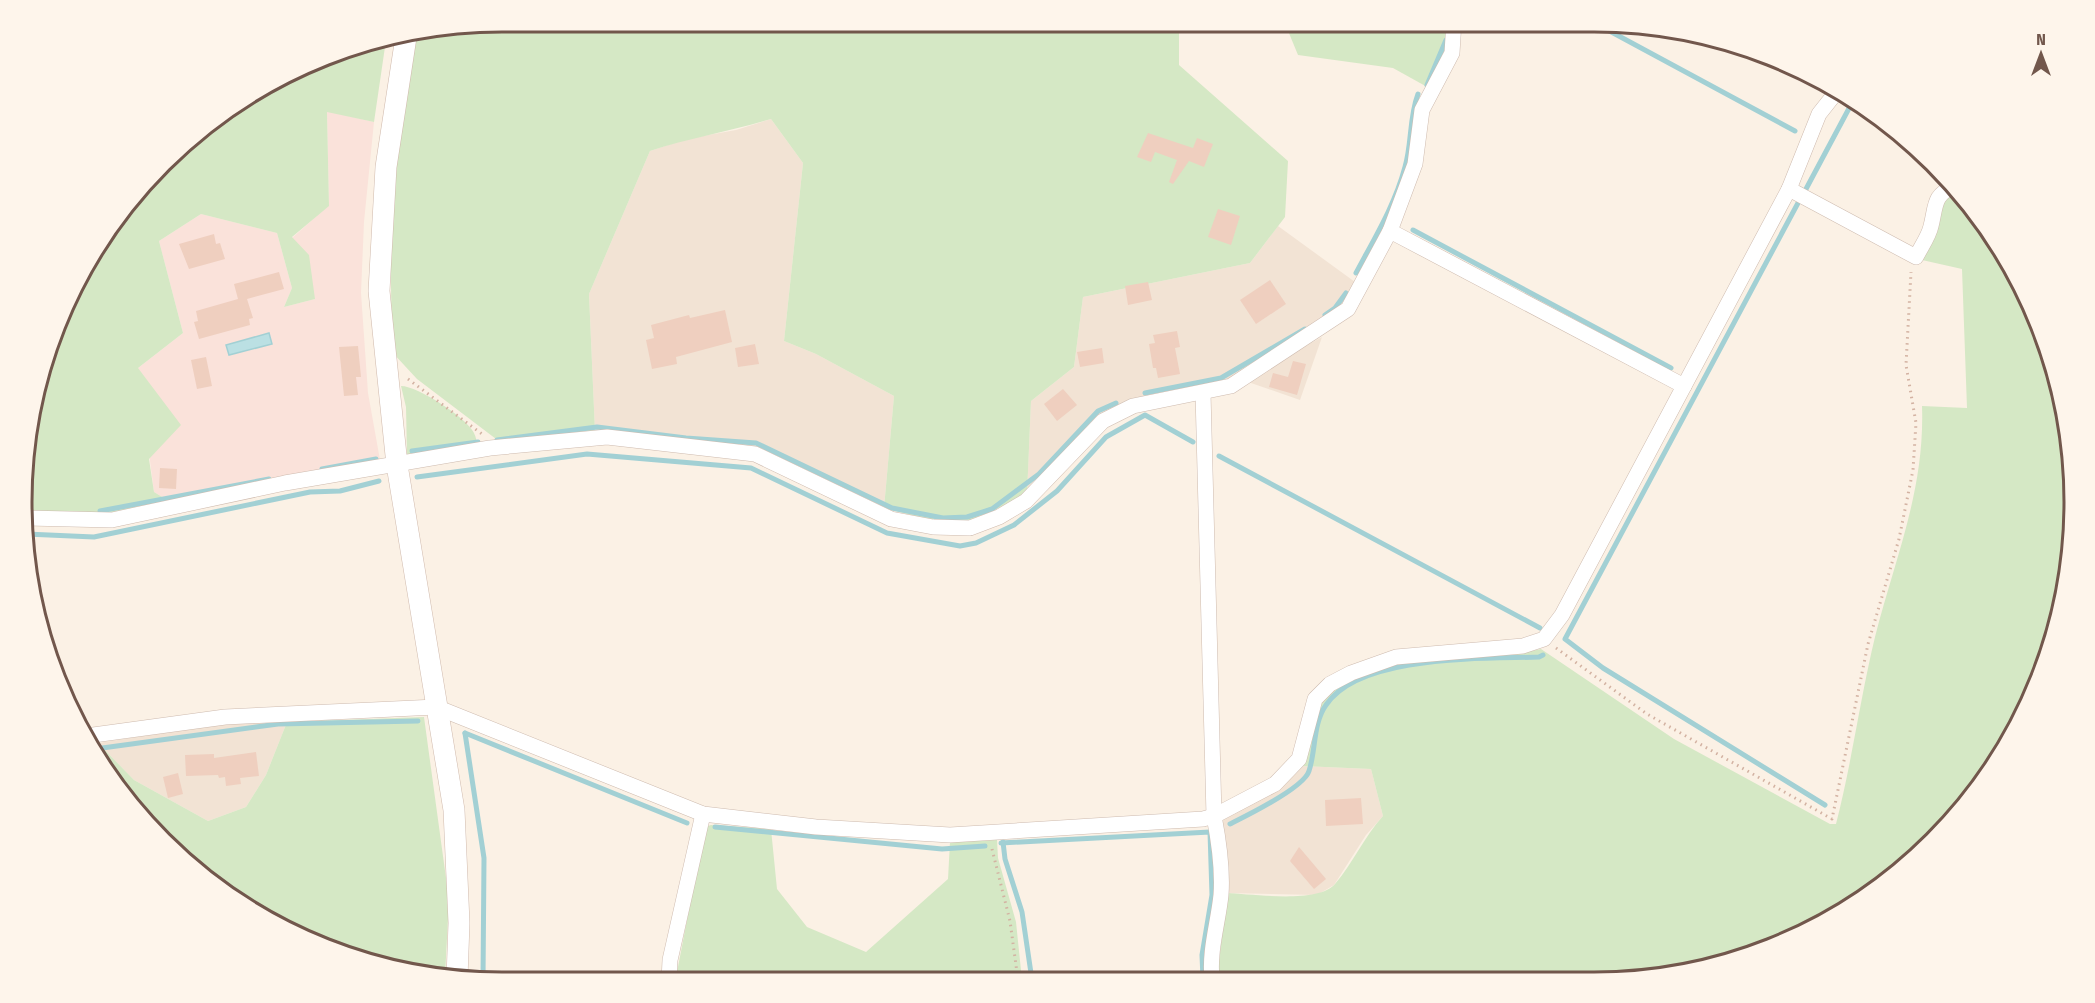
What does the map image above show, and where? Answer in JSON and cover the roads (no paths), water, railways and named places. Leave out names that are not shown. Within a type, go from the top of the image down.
[{"type":"street","points":[[33,518],[112,520],[285,483],[490,448],[607,437],[755,454],[891,519],[933,527],[970,528],[999,517],[1026,501],[1103,421],[1133,406],[1231,386],[1348,309],[1390,231],[1415,164],[1422,110],[1452,53],[1453,32]]},
{"type":"street","points":[[405,42],[392,116],[381,213],[379,291],[384,362],[398,465],[454,810],[459,923],[457,969]]},
{"type":"street","points":[[93,735],[225,717],[436,707],[703,814],[816,827],[950,835],[1203,819],[1214,816],[1275,784],[1299,759],[1315,699],[1330,684],[1351,673],[1396,657],[1522,646],[1544,639],[1562,615],[1789,189],[1819,114],[1833,97]]},
{"type":"street","points":[[1789,189],[1917,257],[1931,227],[1935,202],[1945,190]]},
{"type":"street","points":[[1390,231],[1684,386]]},
{"type":"street","points":[[1203,393],[1214,816],[1220,849],[1221,895],[1211,953],[1212,972]]},
{"type":"street","points":[[669,972],[670,960],[703,814]]},
{"type":"water","points":[[269,333],[272,344],[229,355],[226,345]]},
{"type":"waterway","points":[[1613,33],[1795,131]]},
{"type":"waterway","points":[[1427,85],[1446,40]]},
{"type":"waterway","points":[[1356,273],[1384,222],[1401,181],[1418,94]]},
{"type":"waterway","points":[[1806,189],[1850,107]]},
{"type":"waterway","points":[[1798,203],[1565,639],[1603,668],[1825,805]]},
{"type":"waterway","points":[[1413,230],[1671,368]]},
{"type":"waterway","points":[[1325,315],[1335,308],[1346,293]]},
{"type":"waterway","points":[[1145,393],[1221,378],[1305,329]]},
{"type":"waterway","points":[[497,440],[597,427],[686,438],[756,443],[892,508],[943,518],[967,517],[992,509],[1039,474],[1098,411],[1116,403]]},
{"type":"waterway","points":[[417,477],[587,454],[751,468],[887,533],[960,546],[976,543],[1014,525],[1057,491],[1106,437],[1145,415],[1193,442]]},
{"type":"waterway","points":[[412,451],[478,442]]},
{"type":"waterway","points":[[1219,456],[1540,628]]},
{"type":"waterway","points":[[322,469],[376,459]]},
{"type":"waterway","points":[[100,511],[269,479]]},
{"type":"waterway","points":[[33,534],[94,537],[310,492],[340,491],[379,481]]},
{"type":"waterway","points":[[1230,824],[1274,801],[1305,778],[1309,771],[1322,712],[1343,688],[1366,676],[1394,668],[1456,660],[1543,655]]},
{"type":"waterway","points":[[102,748],[278,724],[418,721]]},
{"type":"waterway","points":[[465,733],[484,858],[483,971]]},
{"type":"waterway","points":[[465,733],[687,823]]},
{"type":"waterway","points":[[715,827],[942,849],[985,846]]},
{"type":"waterway","points":[[1001,843],[1210,832],[1212,895],[1202,955],[1203,972]]},
{"type":"waterway","points":[[1003,842],[1005,859],[1022,912],[1031,972]]}]
